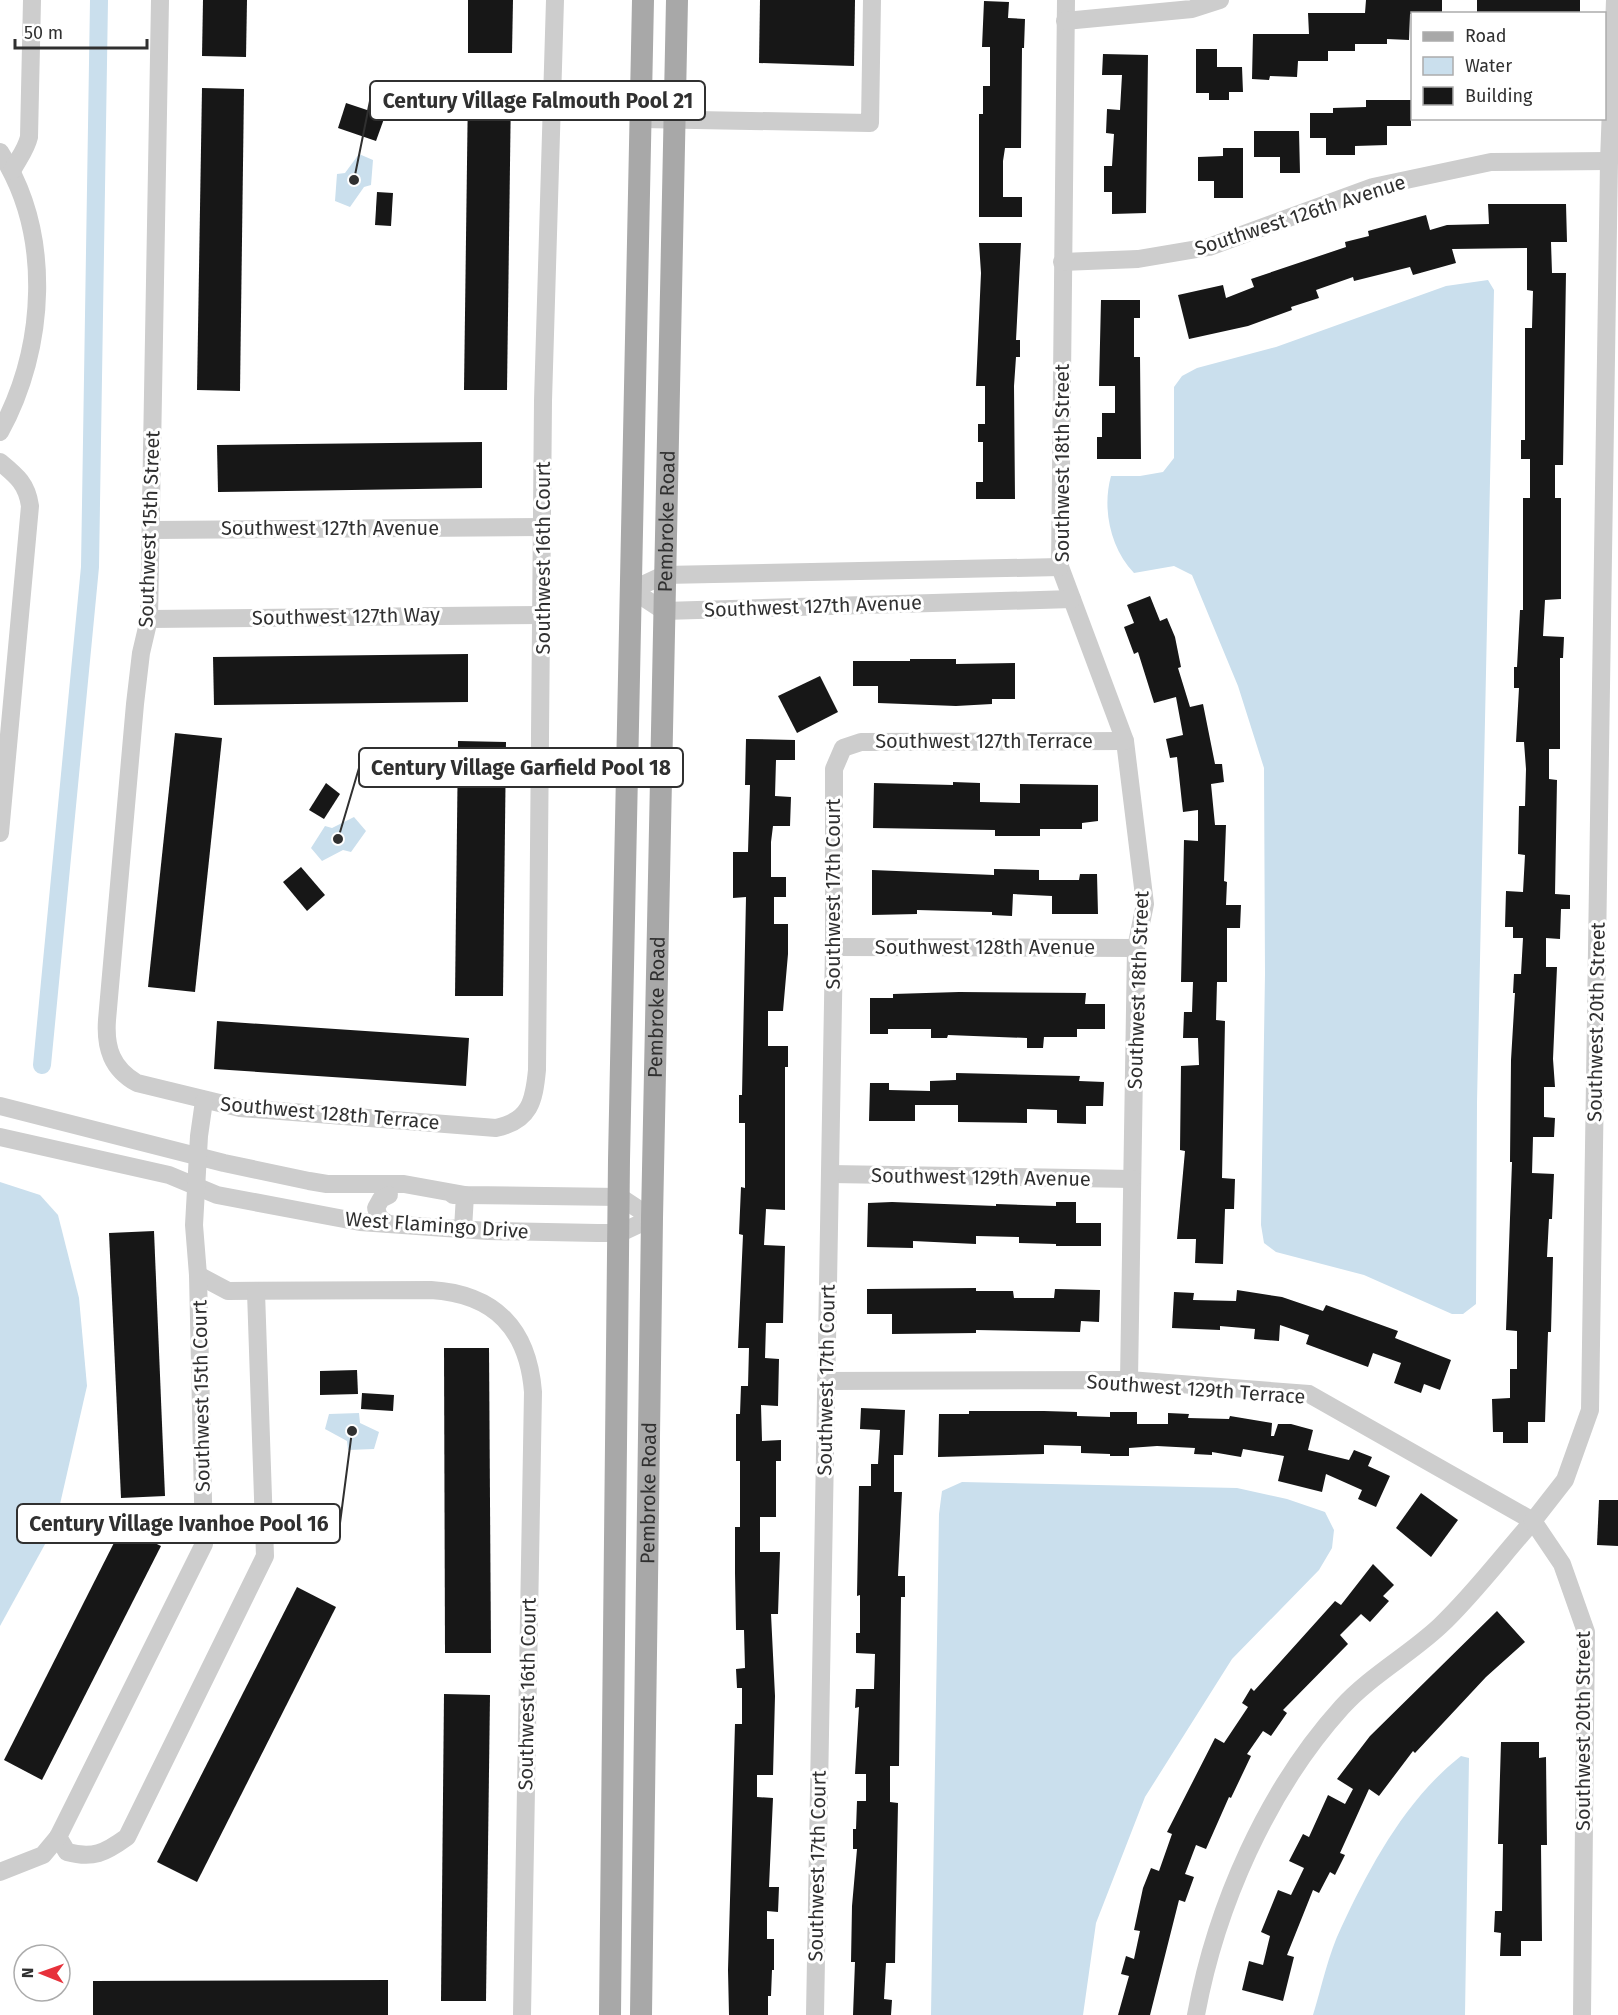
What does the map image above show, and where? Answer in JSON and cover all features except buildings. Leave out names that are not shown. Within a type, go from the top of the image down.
[{"type":"main road","name":"Pembroke Road","points":[[610,2015],[620,1197],[643,0]]},
{"type":"main road","name":"Pembroke Road","points":[[641,2015],[652,1218],[677,0]]},
{"type":"street","points":[[12,171],[20,155],[27,148],[29,137],[32,0]]},
{"type":"street","name":"Southwest 15th Street","points":[[110,1056],[105,1040],[135,704],[141,653],[149,619],[160,0]]},
{"type":"street","name":"Southwest 16th Court","points":[[524,1114],[534,1101],[537,1070],[543,615],[543,401],[555,0]]},
{"type":"street","points":[[641,119],[870,123],[872,0]]},
{"type":"street","name":"Southwest 18th Street","points":[[1066,0],[1060,567],[1125,741],[1145,904],[1136,948],[1129,1380]]},
{"type":"street","points":[[1065,21],[1192,9],[1220,0]]},
{"type":"street","name":"Southwest 20th Street","points":[[1581,2015],[1586,1632],[1562,1564],[1533,1521],[1565,1480],[1590,1410],[1609,161],[1614,0]]},
{"type":"street","points":[[0,152],[12,171],[28,211],[35,246],[35,321],[26,373],[0,432]]},
{"type":"street","name":"Southwest 126th Avenue","points":[[1062,262],[1138,259],[1209,247],[1373,187],[1491,162],[1609,161]]},
{"type":"street","points":[[0,462],[22,480],[28,490],[30,507],[0,833]]},
{"type":"street","name":"Southwest 127th Avenue","points":[[152,530],[543,527]]},
{"type":"street","name":"Southwest 127th Avenue","points":[[632,590],[664,575],[1060,567]]},
{"type":"street","points":[[632,590],[664,611]]},
{"type":"street","name":"Southwest 127th Avenue","points":[[664,611],[1072,599]]},
{"type":"street","name":"Southwest 127th Way","points":[[149,619],[543,615]]},
{"type":"street","name":"Southwest 127th Terrace","points":[[843,748],[861,742],[1125,741]]},
{"type":"street","name":"Southwest 17th Court","points":[[815,2015],[834,947],[834,769],[843,748]]},
{"type":"street","name":"Southwest 128th Avenue","points":[[834,947],[1136,948]]},
{"type":"street","name":"Southwest 128th Terrace","points":[[110,1056],[123,1075],[137,1083],[240,1108],[496,1128],[517,1121],[524,1114]]},
{"type":"street","name":"Southwest 15th Court","points":[[0,1872],[43,1855],[58,1837],[204,1544],[198,1275],[194,1225],[204,1101]]},
{"type":"street","name":"West Flamingo Drive","points":[[0,1106],[224,1163],[389,1195],[620,1197]]},
{"type":"street","name":"West Flamingo Drive","points":[[0,1137],[169,1175],[196,1188],[274,1206],[388,1224],[463,1229],[620,1233],[652,1218]]},
{"type":"street","name":"Southwest 129th Avenue","points":[[830,1174],[1132,1179]]},
{"type":"street","name":"West Flamingo Drive","points":[[327,1184],[404,1184],[465,1195]]},
{"type":"street","points":[[388,1224],[379,1217],[376,1208],[381,1199],[389,1195]]},
{"type":"street","points":[[463,1229],[465,1195]]},
{"type":"street","points":[[620,1197],[652,1218]]},
{"type":"street","name":"Southwest 16th Court","points":[[198,1275],[228,1291],[431,1290],[472,1297],[498,1312],[515,1332],[526,1351],[532,1373],[522,2015]]},
{"type":"street","points":[[58,1837],[67,1851],[85,1857],[109,1851],[127,1837],[265,1556],[256,1292]]},
{"type":"street","name":"Southwest 129th Terrace","points":[[826,1381],[1129,1380],[1309,1394],[1533,1521]]},
{"type":"street","points":[[1196,2015],[1202,1983],[1238,1873],[1280,1789],[1342,1706],[1440,1626],[1533,1521]]},
{"type":"water","points":[[359,154],[373,160],[371,185],[364,187],[350,207],[335,201],[337,174],[345,173]]},
{"type":"water","points":[[1488,280],[1494,290],[1477,1103],[1476,1304],[1463,1314],[1452,1314],[1364,1275],[1276,1252],[1264,1243],[1261,1225],[1265,974],[1264,768],[1238,686],[1192,575],[1174,566],[1134,573],[1119,552],[1114,540],[1107,501],[1111,476],[1140,476],[1163,472],[1174,458],[1174,387],[1182,376],[1197,368],[1276,347],[1446,286]]},
{"type":"water","points":[[354,817],[366,831],[351,852],[343,850],[322,861],[311,848],[325,826],[332,828]]},
{"type":"water","points":[[0,1182],[40,1195],[58,1215],[79,1298],[87,1386],[55,1526],[0,1626]]},
{"type":"water","points":[[359,1413],[360,1423],[379,1432],[374,1449],[348,1450],[347,1441],[325,1429],[329,1414]]},
{"type":"water","points":[[962,1482],[1237,1488],[1287,1499],[1325,1512],[1334,1530],[1332,1548],[1319,1570],[1232,1659],[1145,1797],[1096,1923],[1083,2015],[931,2015],[939,1514],[942,1491]]},
{"type":"water","points":[[1461,1756],[1469,1758],[1465,2015],[1313,2015],[1336,1938],[1377,1858],[1423,1792]]},
{"type":"waterway","points":[[42,1065],[90,567],[99,0]]},
{"type":"place","name":"Century Village Falmouth Pool 21","points":[[354,180]]},
{"type":"place","name":"Century Village Garfield Pool 18","points":[[338,839]]},
{"type":"place","name":"Century Village Ivanhoe Pool 16","points":[[352,1431]]}]
